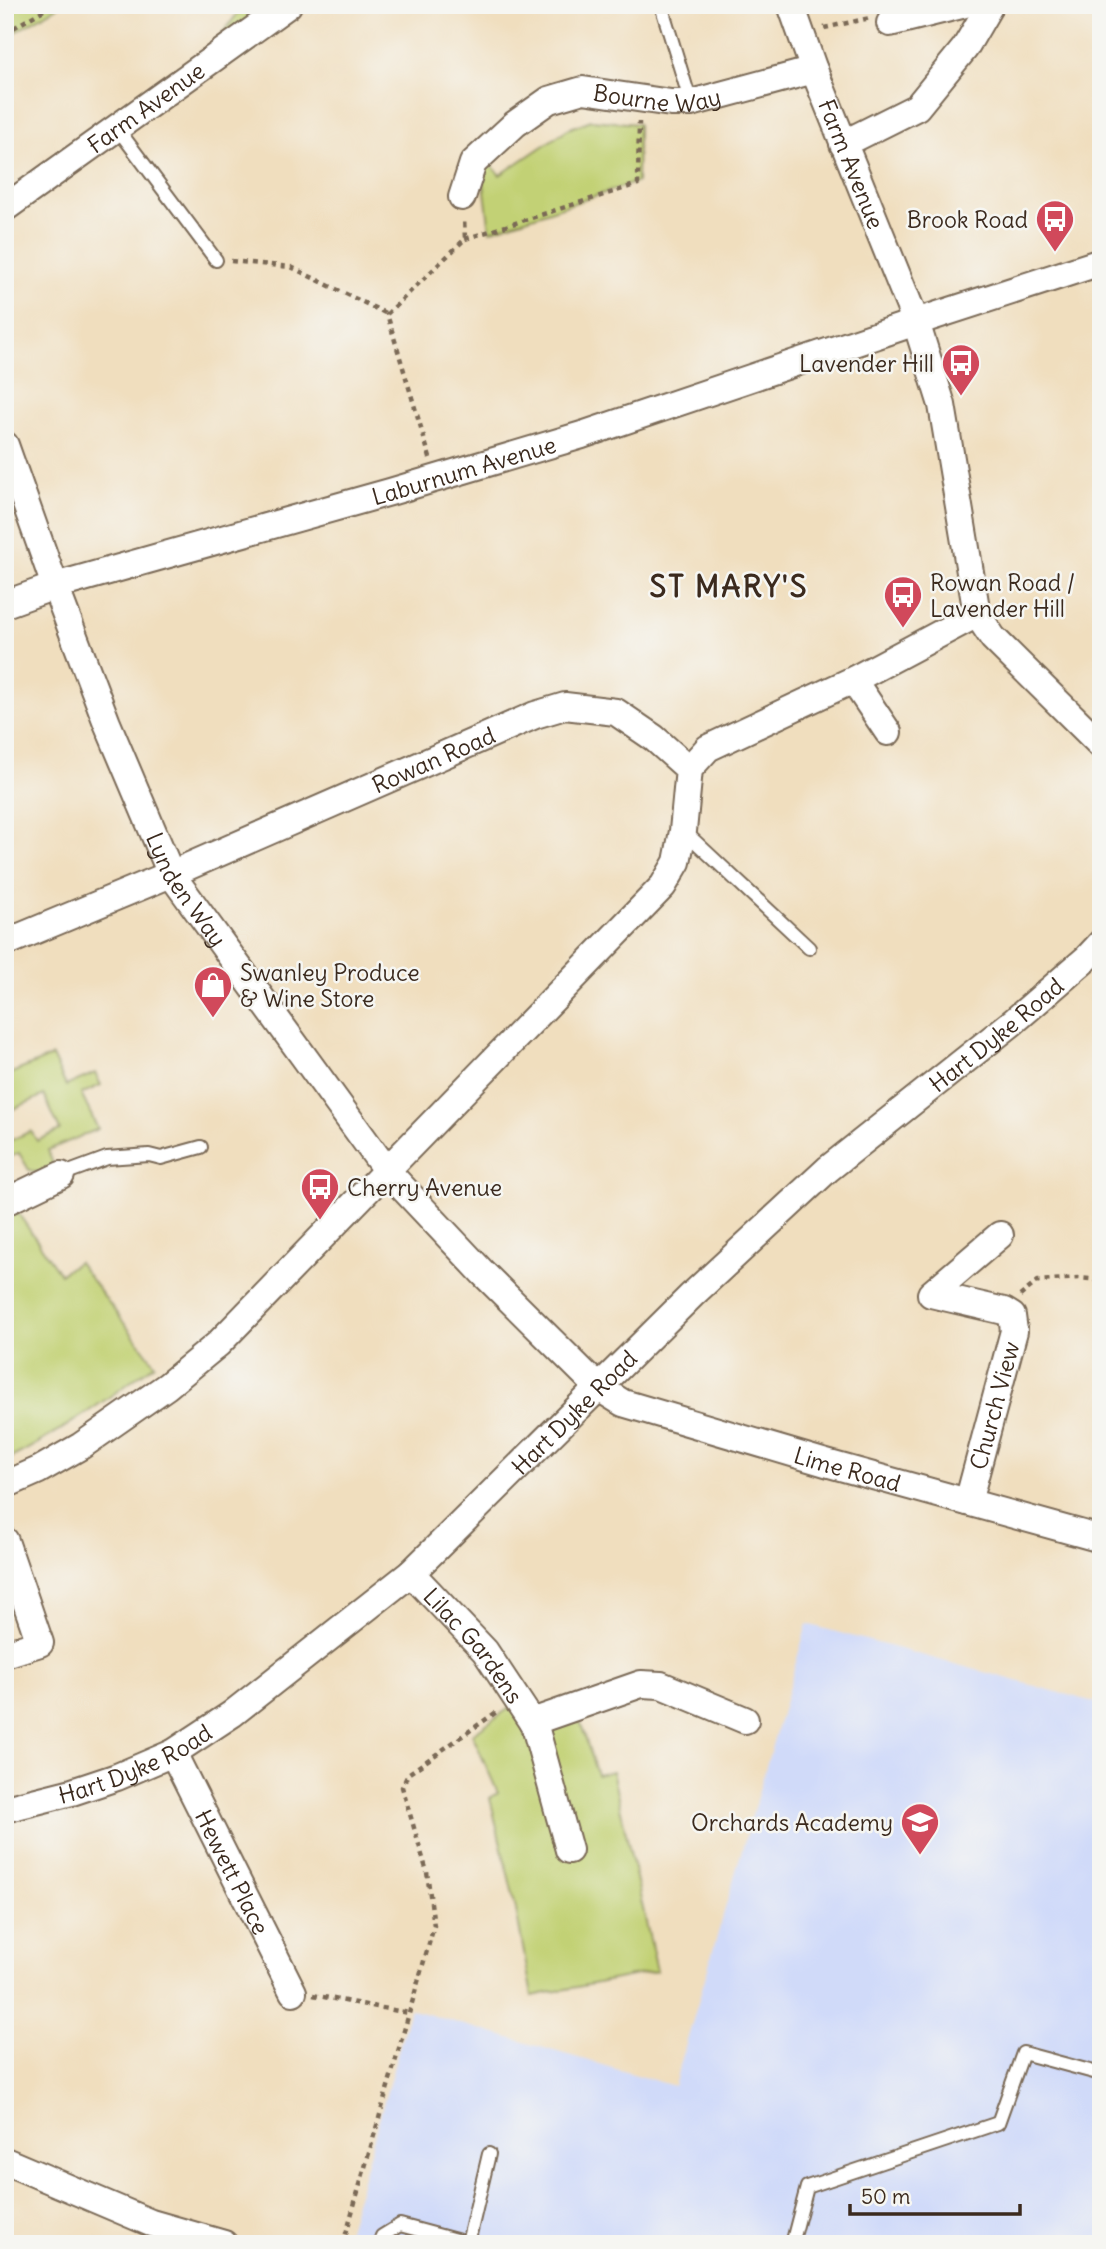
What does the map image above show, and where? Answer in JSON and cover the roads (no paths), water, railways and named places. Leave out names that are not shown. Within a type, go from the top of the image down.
[{"type":"street","name":"Farm Avenue","points":[[5,208],[288,5]]},
{"type":"street","name":"Farm Avenue","points":[[791,5],[814,70],[916,322]]},
{"type":"street","points":[[890,23],[962,5]]},
{"type":"street","points":[[844,144],[917,107],[965,48],[990,5]]},
{"type":"street","name":"Bourne Way","points":[[463,197],[473,163],[515,124],[549,100],[583,90],[640,99],[691,103],[814,70]]},
{"type":"street","points":[[1101,262],[916,322],[942,405],[977,614],[993,638],[1101,745]]},
{"type":"street","name":"Laburnum Avenue","points":[[5,604],[55,586],[582,435],[916,322]]},
{"type":"street","name":"Lynden Way","points":[[5,445],[107,723],[172,874],[387,1171],[483,1273],[599,1388]]},
{"type":"street","points":[[5,1485],[39,1470],[81,1446],[177,1378],[218,1344],[663,886],[677,862],[689,769],[708,748],[853,680],[977,614]]},
{"type":"street","points":[[853,680],[888,732]]},
{"type":"street","name":"Rowan Road","points":[[172,874],[535,715],[565,706],[616,712],[654,738],[689,769]]},
{"type":"street","points":[[5,943],[172,874]]},
{"type":"street","name":"Hart Dyke Road","points":[[5,1809],[117,1777],[173,1753],[232,1714],[411,1573],[692,1296],[828,1169],[1013,1022],[1101,943]]},
{"type":"street","points":[[5,1202],[61,1175]]},
{"type":"street","name":"Church View","points":[[968,1502],[1014,1331],[1013,1316],[1004,1311],[931,1294],[1000,1235]]},
{"type":"street","name":"Lime Road","points":[[599,1388],[623,1403],[826,1463],[1101,1539]]},
{"type":"street","points":[[5,1541],[40,1643],[5,1654]]},
{"type":"street","name":"Lilac Gardens","points":[[411,1573],[485,1651],[532,1722],[569,1850]]},
{"type":"street","name":"Lilac Gardens","points":[[532,1722],[641,1684],[661,1685],[745,1720]]},
{"type":"street","name":"Hewett Place","points":[[173,1753],[293,1992]]},
{"type":"street","points":[[5,2161],[151,2222],[224,2244]]},
{"type":"lane","points":[[661,5],[691,103]]},
{"type":"lane","points":[[117,128],[216,260]]},
{"type":"lane","points":[[683,831],[808,948]]},
{"type":"lane","points":[[61,1175],[107,1158],[149,1155],[161,1158],[201,1147]]},
{"type":"lane","points":[[792,2244],[807,2187],[998,2123],[1023,2053],[1101,2074]]},
{"type":"lane","points":[[379,2244],[382,2236],[400,2225],[469,2243],[489,2154]]},
{"type":"place","name":"Brook Road","points":[[1055,253]]},
{"type":"place","name":"Lavender Hill","points":[[961,397]]},
{"type":"place","name":"Rowan Road / Lavender Hill","points":[[903,629]]},
{"type":"place","name":"Swanley Produce & Wine Store","points":[[213,1019]]},
{"type":"place","name":"Cherry Avenue","points":[[320,1221]]},
{"type":"place","name":"Orchards Academy","points":[[920,1856]]},
{"type":"district","name":"ST MARY'S","points":[[729,586]]}]
